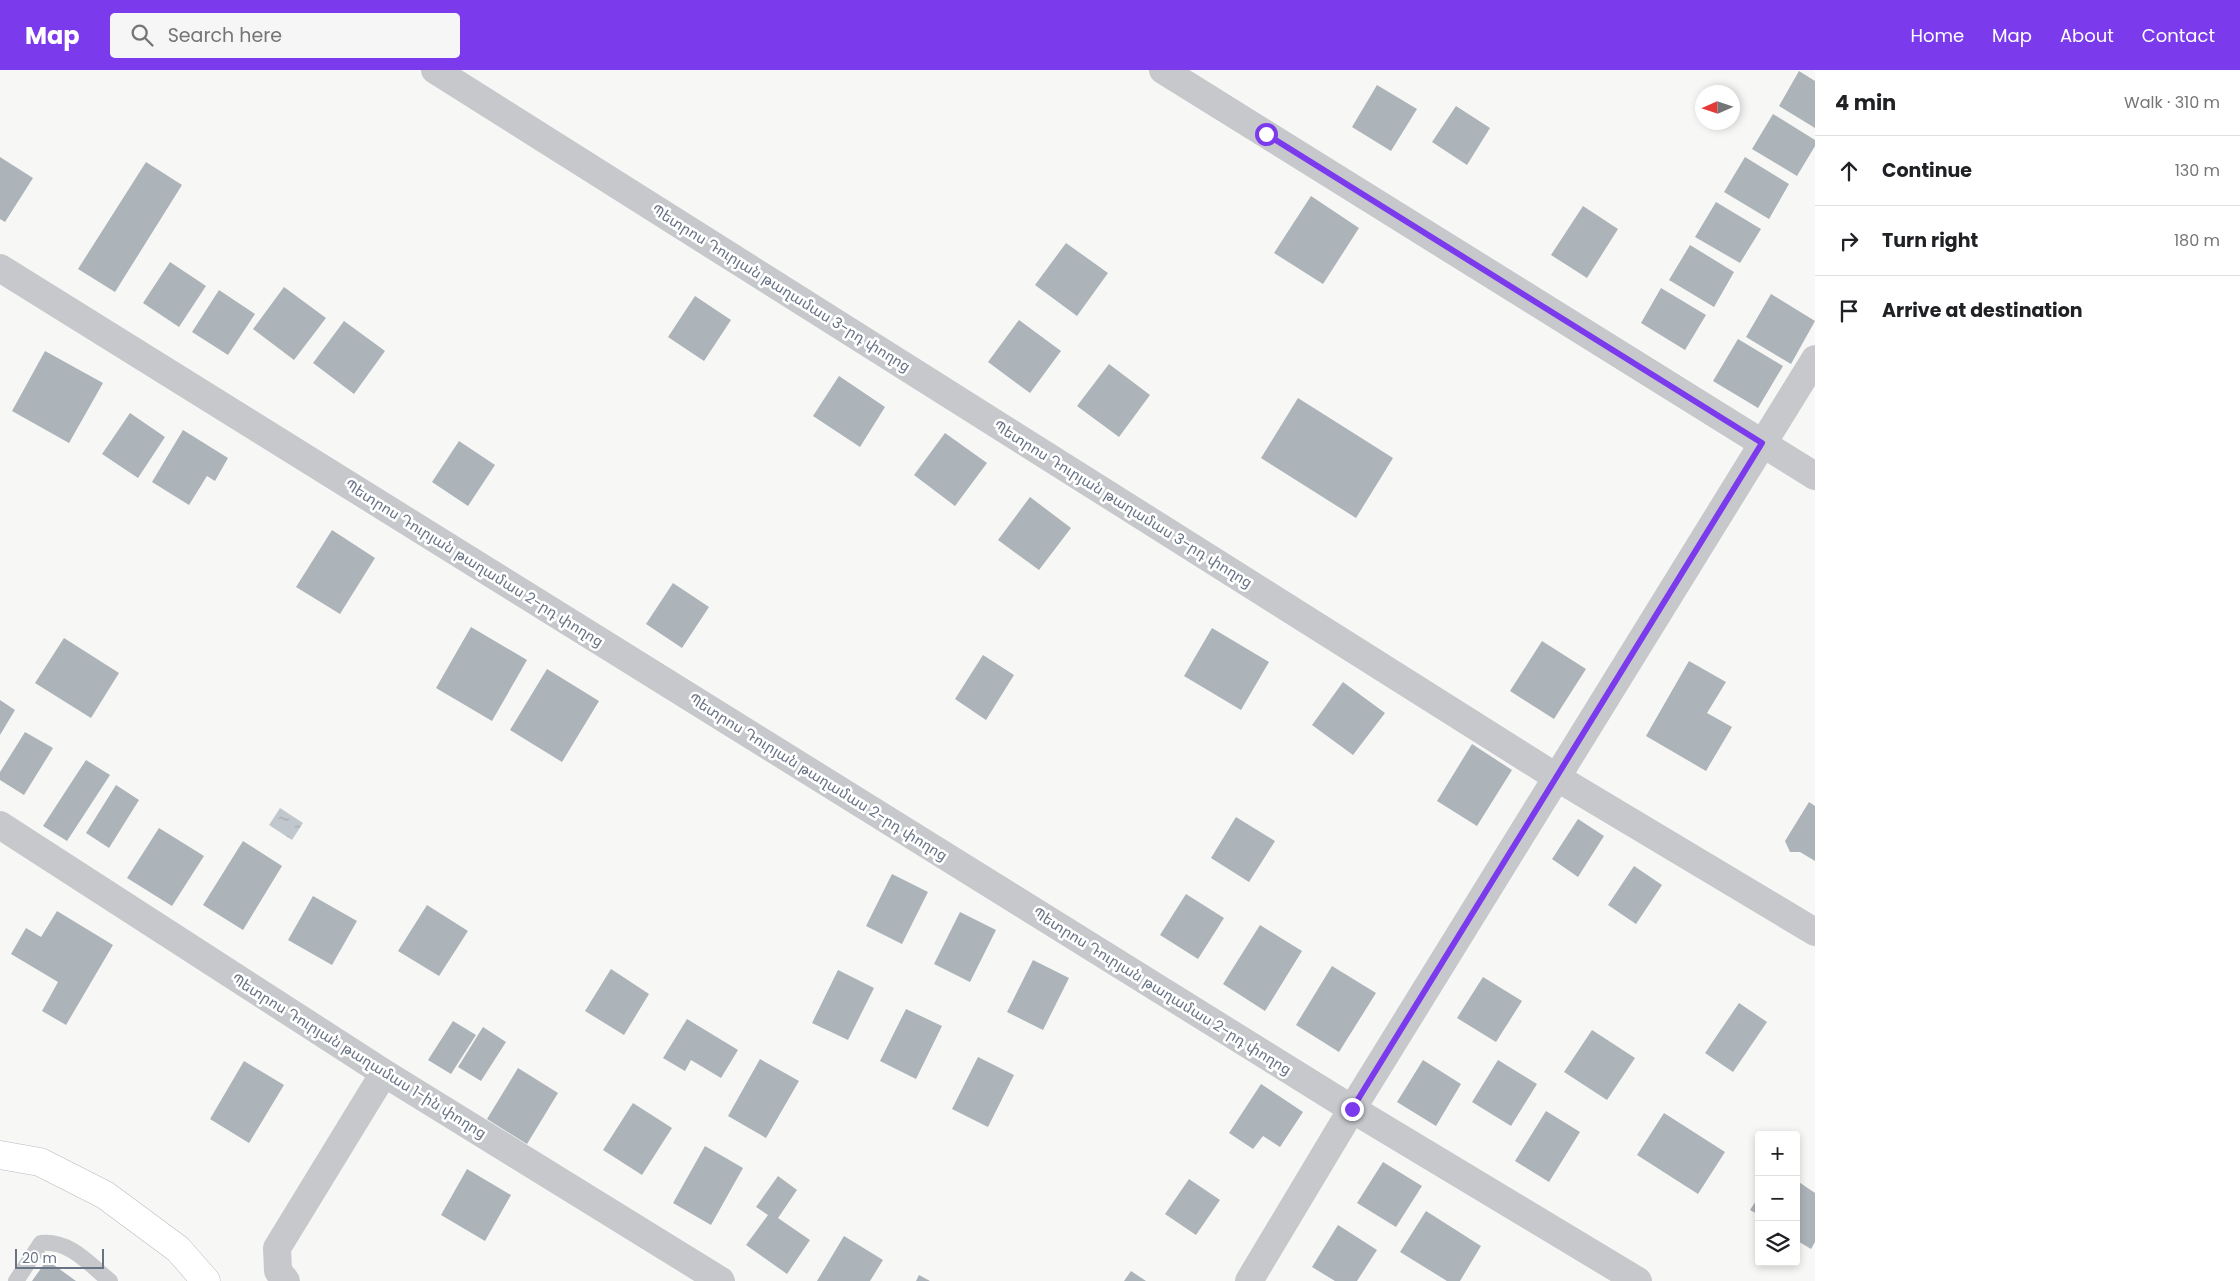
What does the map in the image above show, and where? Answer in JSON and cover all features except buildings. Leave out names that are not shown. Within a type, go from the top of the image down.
[{"type":"main road","points":[[0,1155],[40,1162],[105,1195],[178,1249],[206,1281]]},
{"type":"street","name":"Պետրոս Դուրյան թաղամաս 3-րդ փողոց","points":[[435,70],[1556,777],[1815,932]]},
{"type":"street","points":[[1163,70],[1815,476]]},
{"type":"street","name":"Պետրոս Դուրյան թաղամաս 2-րդ փողոց","points":[[0,268],[1352,1109],[1638,1281]]},
{"type":"street","points":[[1249,1281],[1352,1109],[1815,359]]},
{"type":"street","name":"Պետրոս Դուրյան թաղամաս 1-ին փողոց","points":[[0,825],[384,1074],[721,1281]]},
{"type":"street","points":[[286,1281],[278,1271],[277,1248],[384,1074]]},
{"type":"lane","points":[[16,1281],[41,1243],[53,1242],[68,1246],[110,1281]]},
{"type":"water","points":[[280,808],[303,823],[292,840],[269,825]]},
{"type":"route","points":[[1266,134],[1762,443],[1352,1109]]}]
